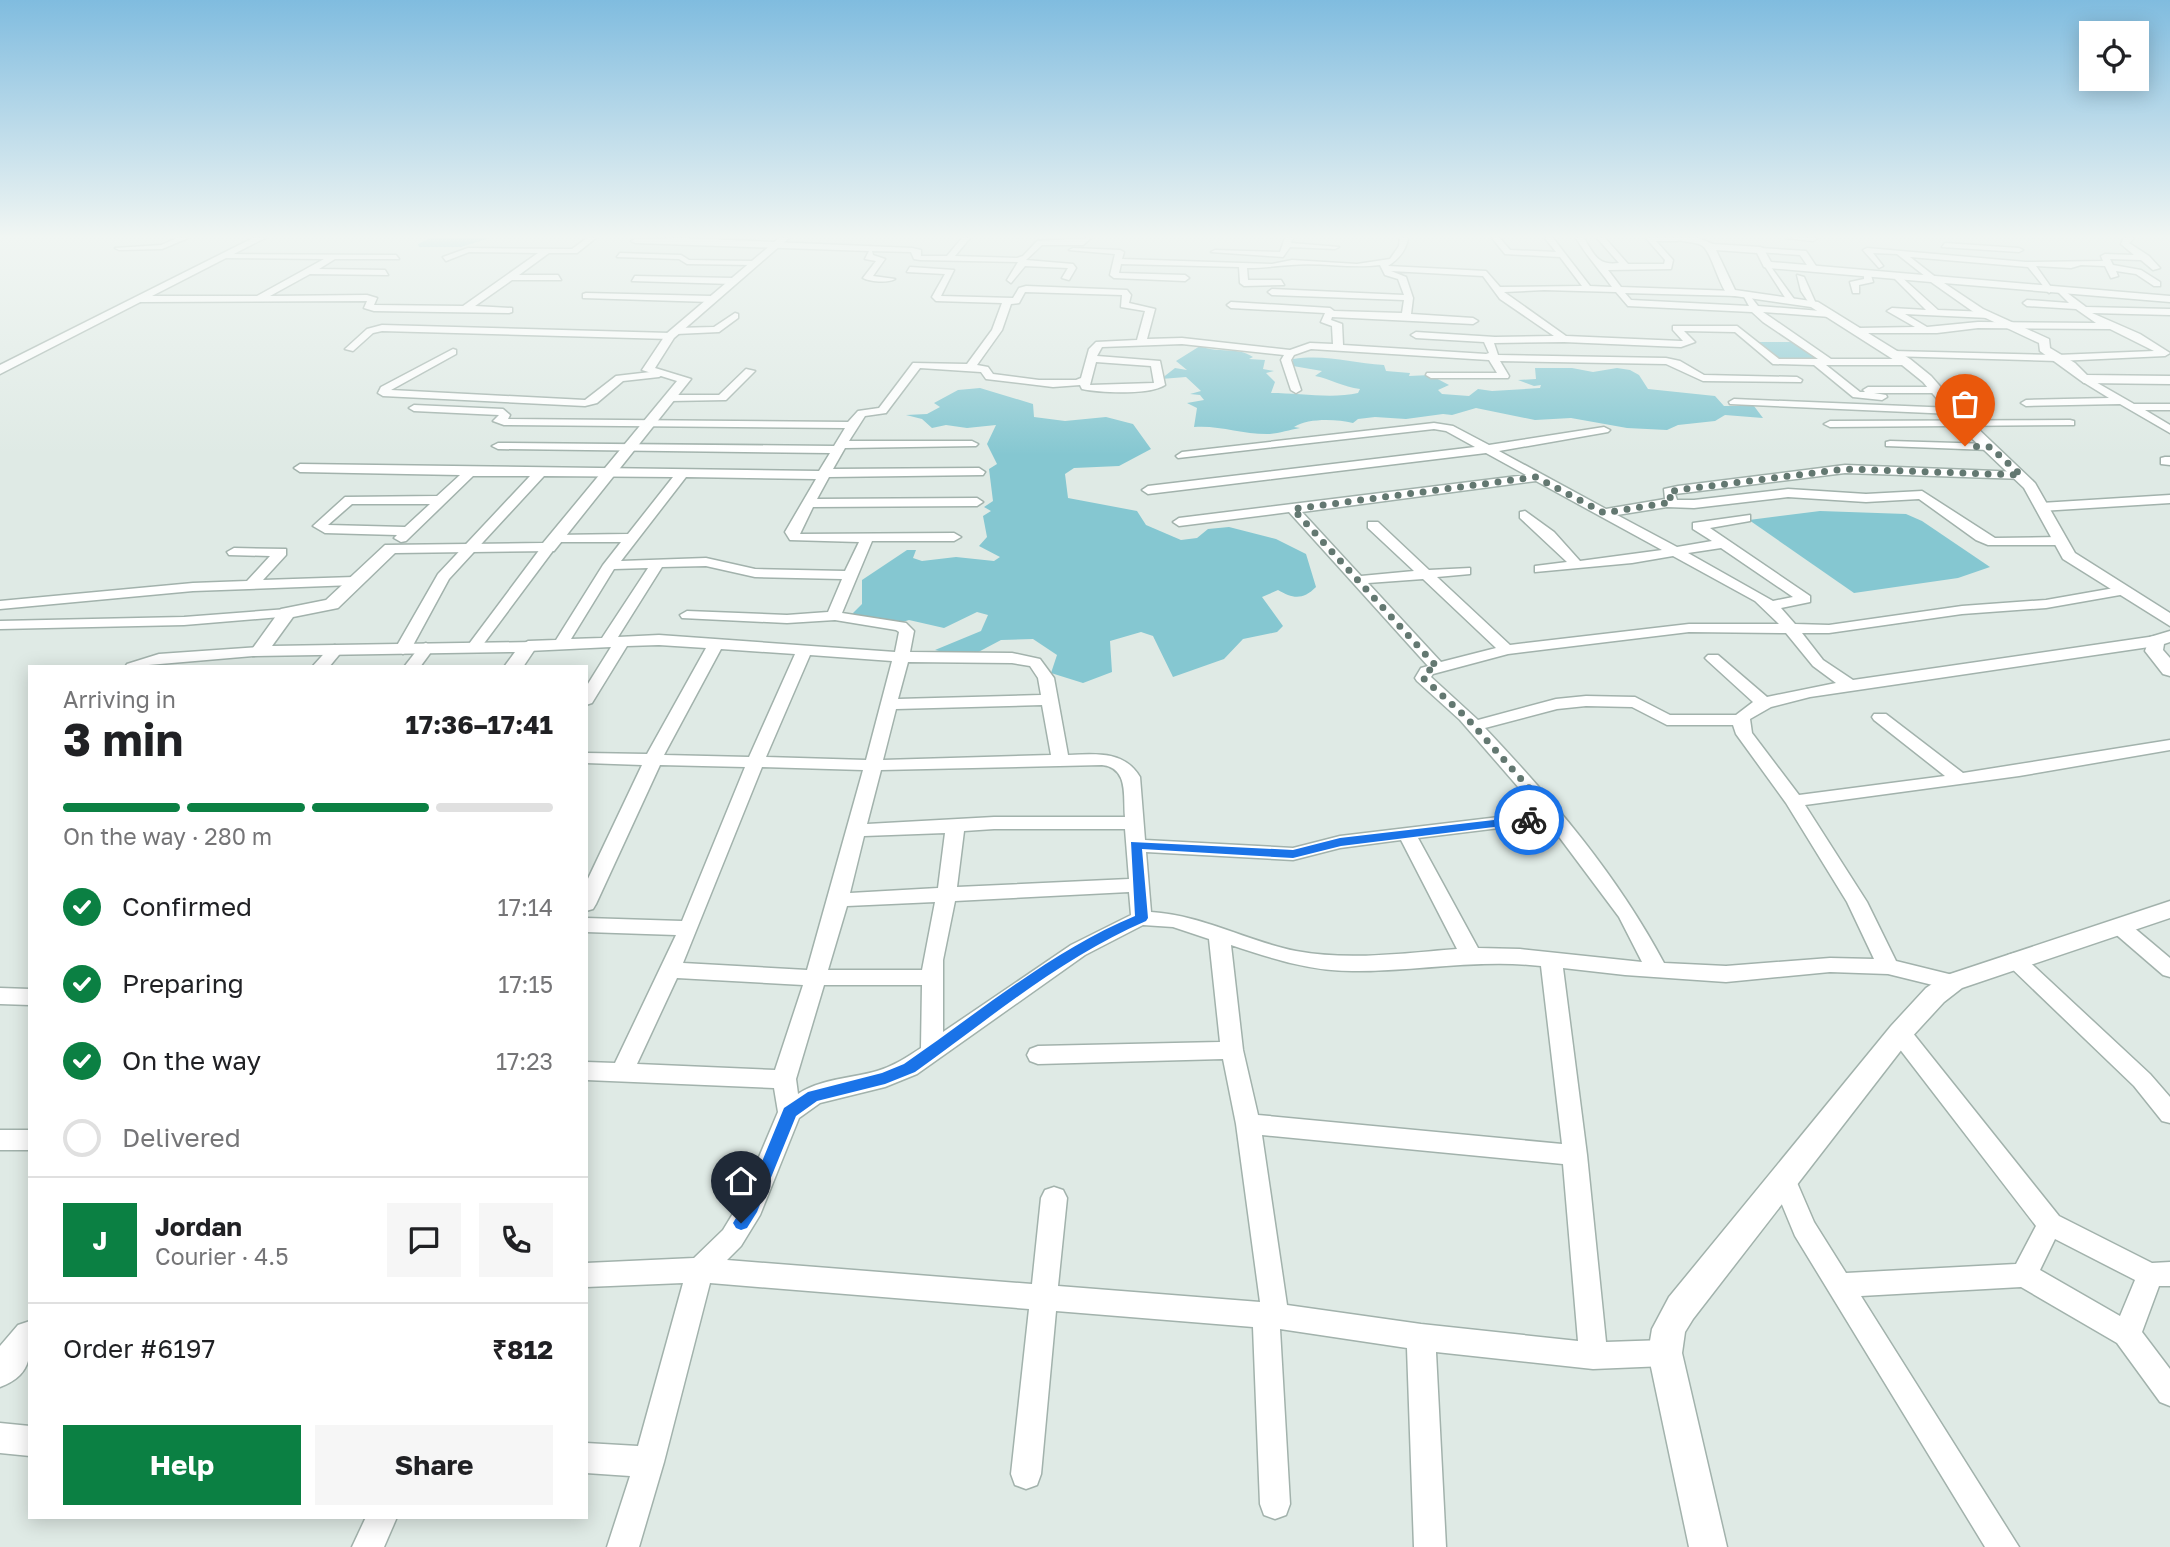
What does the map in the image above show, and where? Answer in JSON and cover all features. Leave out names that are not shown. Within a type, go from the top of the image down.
[{"type":"street","points":[[0,370],[117,310]]},
{"type":"street","points":[[474,647],[684,378],[649,372],[649,366],[673,333],[698,310]]},
{"type":"street","points":[[970,367],[997,330],[1004,310]]},
{"type":"street","points":[[1141,342],[1150,310]]},
{"type":"street","points":[[1316,310],[1329,311],[1331,314],[1473,321]]},
{"type":"street","points":[[1406,316],[1407,310]]},
{"type":"street","points":[[1524,310],[1547,328],[1568,339]]},
{"type":"street","points":[[1756,310],[1766,320],[1829,362]]},
{"type":"street","points":[[1773,310],[1830,314]]},
{"type":"street","points":[[1824,310],[1906,362],[1927,379],[1965,423],[2021,475],[2034,492],[2069,556],[2170,621]]},
{"type":"street","points":[[1981,310],[2046,341],[2044,349],[2087,380],[2170,430]]},
{"type":"street","points":[[1893,354],[2056,357],[2165,353],[2137,336],[2082,310]]},
{"type":"street","points":[[2129,310],[2170,312]]},
{"type":"street","points":[[1926,330],[1892,311],[1989,315]]},
{"type":"street","points":[[1934,312],[1967,326]]},
{"type":"street","points":[[1331,314],[1325,321],[1337,325],[1338,349]]},
{"type":"street","points":[[350,349],[370,331],[382,328],[673,333],[716,330],[735,316]]},
{"type":"street","points":[[2074,326],[2063,319],[2094,318]]},
{"type":"street","points":[[1858,331],[1926,330],[1967,326],[2111,326]]},
{"type":"street","points":[[1416,335],[1689,343],[1676,328],[1730,328],[1744,334],[1807,389]]},
{"type":"street","points":[[1744,334],[1789,334]]},
{"type":"street","points":[[1431,375],[1504,376],[1487,339]]},
{"type":"street","points":[[1093,359],[1156,363],[1160,385],[1149,388],[1092,388],[1086,387],[1084,381],[1097,345],[1141,342],[1196,342],[1291,353],[1307,346],[1493,357],[1666,360],[1681,364],[1703,378],[1797,380]]},
{"type":"street","points":[[453,352],[385,389],[383,393],[585,403],[593,401],[620,377],[659,374]]},
{"type":"street","points":[[1291,353],[1286,360],[1296,390]]},
{"type":"street","points":[[1777,362],[1906,362]]},
{"type":"street","points":[[1816,362],[1850,390],[1866,397],[1945,401]]},
{"type":"street","points":[[954,537],[795,537],[792,533],[823,474],[859,415],[882,411],[914,366],[970,367],[984,369],[988,376],[1014,380],[1084,381]]},
{"type":"street","points":[[670,398],[722,398],[750,372]]},
{"type":"street","points":[[2087,380],[2170,380]]},
{"type":"street","points":[[1817,397],[1827,406]]},
{"type":"street","points":[[1734,402],[1827,406],[1945,401]]},
{"type":"street","points":[[2026,403],[2170,407]]},
{"type":"street","points":[[414,408],[503,412],[505,415],[499,421],[504,422],[852,425]]},
{"type":"street","points":[[2155,421],[2170,421]]},
{"type":"street","points":[[1830,424],[2070,423]]},
{"type":"street","points":[[1182,456],[1439,425],[1449,428],[1676,551],[1771,606],[1818,663],[1850,685]]},
{"type":"street","points":[[1148,491],[1488,449],[1604,430]]},
{"type":"street","points":[[498,446],[839,447],[972,444]]},
{"type":"street","points":[[1890,444],[1990,447]]},
{"type":"street","points":[[300,467],[540,473],[979,472]]},
{"type":"street","points":[[1668,503],[1673,500],[1668,494],[1672,491],[1845,469],[2021,475]]},
{"type":"street","points":[[0,625],[184,621],[287,613],[332,604],[470,472]]},
{"type":"street","points":[[403,649],[437,585],[540,473]]},
{"type":"street","points":[[561,644],[610,565],[682,474]]},
{"type":"street","points":[[1179,522],[1536,477]]},
{"type":"street","points":[[1604,513],[1668,503],[1694,504],[1788,493],[1866,498],[1922,495],[1993,542],[2059,541]]},
{"type":"street","points":[[2041,507],[2170,499]]},
{"type":"street","points":[[408,531],[325,529],[319,526],[349,500],[442,500]]},
{"type":"street","points":[[807,503],[977,502]]},
{"type":"street","points":[[1296,507],[1294,510],[1437,667]]},
{"type":"street","points":[[1525,514],[1577,565]]},
{"type":"street","points":[[1745,518],[1698,526],[1720,544],[1805,599],[1771,606]]},
{"type":"street","points":[[1373,525],[1507,650]]},
{"type":"street","points":[[391,548],[471,548],[630,538]]},
{"type":"street","points":[[835,617],[867,538]]},
{"type":"street","points":[[1540,569],[1720,544]]},
{"type":"street","points":[[234,552],[281,552],[252,584]]},
{"type":"street","points":[[610,565],[706,562],[755,573],[850,575]]},
{"type":"street","points":[[588,696],[614,642],[658,563]]},
{"type":"street","points":[[1358,580],[1465,571]]},
{"type":"street","points":[[0,605],[111,593],[354,581]]},
{"type":"street","points":[[1657,970],[1628,915],[1605,881],[1554,816],[1474,726],[1423,678],[1427,671],[1507,650],[1598,637],[1689,628],[1793,631],[1852,627],[1962,610],[2046,604],[2120,591]]},
{"type":"street","points":[[259,652],[287,613]]},
{"type":"street","points":[[623,1547],[649,1462],[700,1270],[732,1238],[751,1207],[790,1112],[785,1079],[857,830],[907,631],[901,626],[835,617],[787,619],[687,615]]},
{"type":"street","points":[[1474,726],[1556,704],[1586,701],[1634,702],[1667,720],[1742,720],[1751,710],[1765,704],[1850,685],[2163,639]]},
{"type":"street","points":[[2163,639],[2154,651],[2170,670]]},
{"type":"street","points":[[140,665],[159,659],[259,652],[659,640],[901,657],[1013,658],[1035,662],[1044,672],[1060,760]]},
{"type":"street","points":[[588,900],[670,724],[716,644]]},
{"type":"street","points":[[514,665],[528,646]]},
{"type":"street","points":[[413,665],[426,648]]},
{"type":"street","points":[[622,1073],[671,970],[720,845],[784,692],[805,649]]},
{"type":"street","points":[[322,665],[335,650]]},
{"type":"street","points":[[225,665],[236,654]]},
{"type":"street","points":[[1713,658],[1765,704]]},
{"type":"street","points":[[889,704],[1050,700]]},
{"type":"street","points":[[1880,717],[1960,779]]},
{"type":"street","points":[[1742,720],[1744,734],[1794,801],[1857,902],[1888,967]]},
{"type":"street","points":[[1794,801],[1960,779],[2170,745]]},
{"type":"street","points":[[588,758],[873,765],[1108,760],[1127,768],[1131,777],[1142,918]]},
{"type":"street","points":[[1135,845],[1293,854],[1315,851],[1340,842],[1554,816]]},
{"type":"street","points":[[857,830],[1047,822],[1134,823]]},
{"type":"street","points":[[932,1053],[933,960],[947,893],[955,826]]},
{"type":"street","points":[[1407,835],[1471,955]]},
{"type":"street","points":[[837,900],[1138,885]]},
{"type":"street","points":[[1708,1547],[1665,1353],[1670,1329],[1681,1308],[1900,1033],[1935,995],[1953,982],[2170,909]]},
{"type":"street","points":[[790,1112],[813,1096],[885,1078],[909,1068],[1078,950],[1142,918],[1174,920],[1293,958],[1322,962],[1370,964],[1471,955],[1726,974],[1830,965],[1888,967],[1953,982]]},
{"type":"street","points":[[588,925],[689,928]]},
{"type":"street","points":[[2119,926],[2170,970]]},
{"type":"street","points":[[1219,934],[1232,1050],[1248,1124],[1270,1316],[1275,1504]]},
{"type":"street","points":[[1551,959],[1575,1155],[1593,1356]]},
{"type":"street","points":[[2015,960],[2142,1080],[2170,1114]]},
{"type":"street","points":[[671,970],[816,978],[933,977]]},
{"type":"street","points":[[0,996],[28,996]]},
{"type":"street","points":[[1900,1033],[2050,1224],[2160,1275],[2127,1334]]},
{"type":"street","points":[[1038,1055],[1232,1050]]},
{"type":"street","points":[[588,1072],[785,1079]]},
{"type":"street","points":[[1248,1124],[1575,1155]]},
{"type":"street","points":[[0,1140],[28,1140]]},
{"type":"street","points":[[1783,1178],[1804,1228],[2003,1547]]},
{"type":"street","points":[[1027,1474],[1054,1198]]},
{"type":"street","points":[[2024,1275],[2050,1224]]},
{"type":"street","points":[[588,1275],[700,1270],[1270,1316],[1421,1337],[1593,1356],[1665,1353]]},
{"type":"street","points":[[1839,1284],[2024,1275],[2127,1334],[2170,1392]]},
{"type":"street","points":[[1421,1337],[1430,1547]]},
{"type":"street","points":[[0,1371],[28,1338]]},
{"type":"street","points":[[0,1438],[28,1441]]},
{"type":"street","points":[[588,1458],[649,1462]]},
{"type":"street","points":[[368,1547],[381,1519]]},
{"type":"water","points":[[1755,342],[1795,342],[1819,359],[1803,362],[1783,361],[1770,356]]},
{"type":"water","points":[[1200,346],[1240,352],[1253,357],[1249,359],[1265,360],[1263,369],[1274,371],[1266,373],[1275,382],[1271,393],[1326,396],[1358,393],[1360,389],[1315,376],[1322,371],[1293,366],[1293,359],[1305,358],[1384,365],[1386,371],[1410,373],[1409,376],[1430,375],[1449,385],[1438,390],[1442,394],[1469,396],[1478,389],[1492,391],[1540,388],[1541,385],[1534,386],[1518,380],[1536,379],[1535,368],[1572,368],[1593,372],[1617,368],[1639,375],[1648,389],[1715,396],[1724,406],[1754,406],[1763,418],[1725,415],[1715,421],[1678,425],[1667,430],[1627,428],[1571,418],[1535,420],[1476,408],[1452,415],[1406,419],[1375,417],[1358,419],[1353,423],[1314,421],[1294,427],[1300,428],[1271,434],[1194,427],[1197,408],[1187,403],[1204,400],[1200,395],[1190,394],[1201,391],[1186,377],[1161,379],[1175,368],[1187,370],[1176,361]]},
{"type":"water","points":[[980,388],[1033,404],[1034,417],[1065,421],[1106,417],[1133,424],[1151,449],[1119,466],[1074,468],[1065,474],[1068,498],[1137,511],[1146,525],[1181,540],[1197,538],[1208,529],[1229,527],[1276,539],[1306,554],[1316,587],[1302,596],[1288,595],[1278,590],[1262,597],[1283,626],[1277,632],[1243,639],[1224,659],[1173,677],[1153,636],[1141,632],[1110,641],[1112,672],[1083,683],[1051,673],[1057,655],[1033,639],[1001,640],[967,658],[935,650],[981,631],[988,615],[977,612],[944,628],[909,620],[892,625],[877,617],[855,619],[853,613],[862,604],[862,580],[907,550],[916,550],[913,558],[922,561],[956,557],[994,561],[1000,557],[979,546],[987,537],[983,516],[991,511],[984,507],[993,501],[989,469],[997,464],[987,444],[996,425],[967,428],[946,425],[932,428],[922,419],[906,415],[927,414],[940,407],[934,403],[958,390]]},
{"type":"water","points":[[1820,511],[1906,514],[1922,521],[1990,567],[1958,578],[1854,593],[1749,520]]},
{"type":"way so far","points":[[1529,820],[1554,816],[1466,717],[1428,684],[1423,678],[1424,675],[1437,667],[1293,509],[1536,477],[1604,513],[1672,502],[1668,492],[1678,490],[1845,469],[2021,475],[1990,447],[1965,446]]},
{"type":"route","points":[[741,1223],[751,1207],[790,1112],[813,1096],[885,1078],[909,1068],[1036,977],[1110,932],[1142,918],[1135,845],[1293,854],[1315,851],[1340,842],[1529,820]]}]
